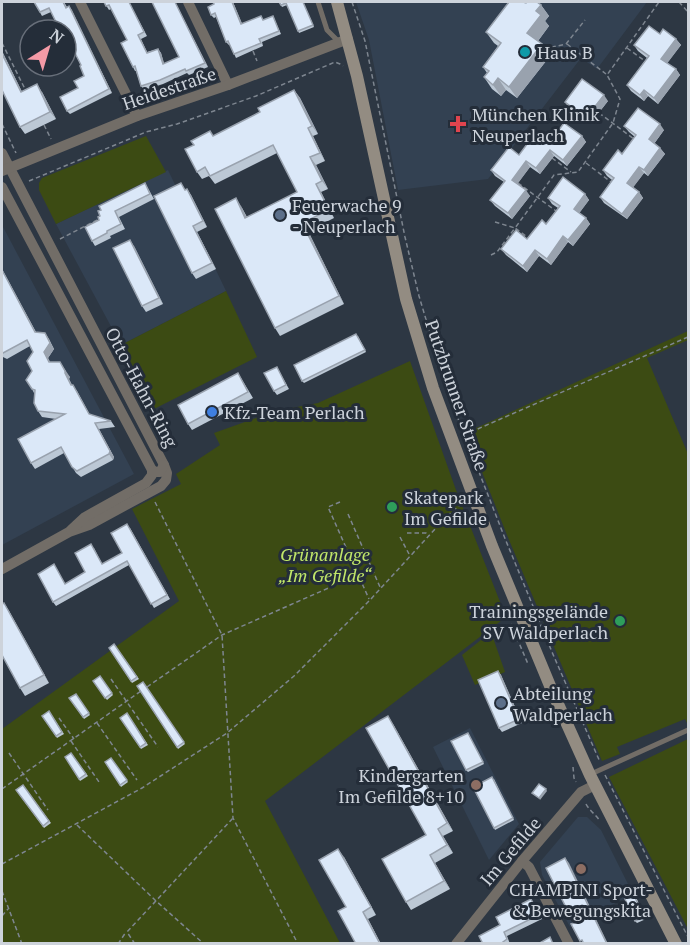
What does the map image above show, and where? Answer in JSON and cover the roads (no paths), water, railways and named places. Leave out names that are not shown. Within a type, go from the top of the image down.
[{"type":"main road","name":"Putzbrunner Straße","points":[[337,2],[406,299],[433,388],[517,608],[592,780],[676,944]]},
{"type":"street","points":[[80,2],[136,116]]},
{"type":"street","points":[[188,2],[228,85]]},
{"type":"street","name":"Heidestraße","points":[[5,170],[136,116],[228,85],[344,40]]},
{"type":"street","name":"Otto-Hahn-Ring","points":[[2,153],[5,170],[19,187],[164,465],[160,472],[152,470],[2,187]]},
{"type":"street","points":[[2,569],[161,486],[166,480],[167,473],[164,465]]},
{"type":"street","points":[[69,532],[85,517],[146,483],[152,475],[152,470]]},
{"type":"street","name":"Im Gefilde","points":[[456,944],[522,861],[592,780]]},
{"type":"street","points":[[522,861],[529,867],[569,944]]},
{"type":"lane","name":"Putzbrunner Straße","points":[[318,2],[327,30],[344,40]]},
{"type":"lane","points":[[592,780],[602,769],[688,730]]},
{"type":"place","name":"Haus B","points":[[525,52]]},
{"type":"place","name":"München Klinik Neuperlach","points":[[458,124]]},
{"type":"place","name":"Feuerwache 9 - Neuperlach","points":[[280,215]]},
{"type":"place","name":"Kfz-Team Perlach","points":[[212,412]]},
{"type":"place","name":"Skatepark Im Gefilde","points":[[392,507]]},
{"type":"place","name":"Trainingsgelände SV Waldperlach","points":[[620,621]]},
{"type":"place","name":"Abteilung Waldperlach","points":[[501,703]]},
{"type":"place","name":"Kindergarten Im Gefilde 8+10","points":[[476,785]]},
{"type":"place","name":"CHAMPINI Sport- & Bewegungskita","points":[[581,869]]},
{"type":"park label","name":"Grünanlage „Im Gefilde“","points":[[325,564]]}]
